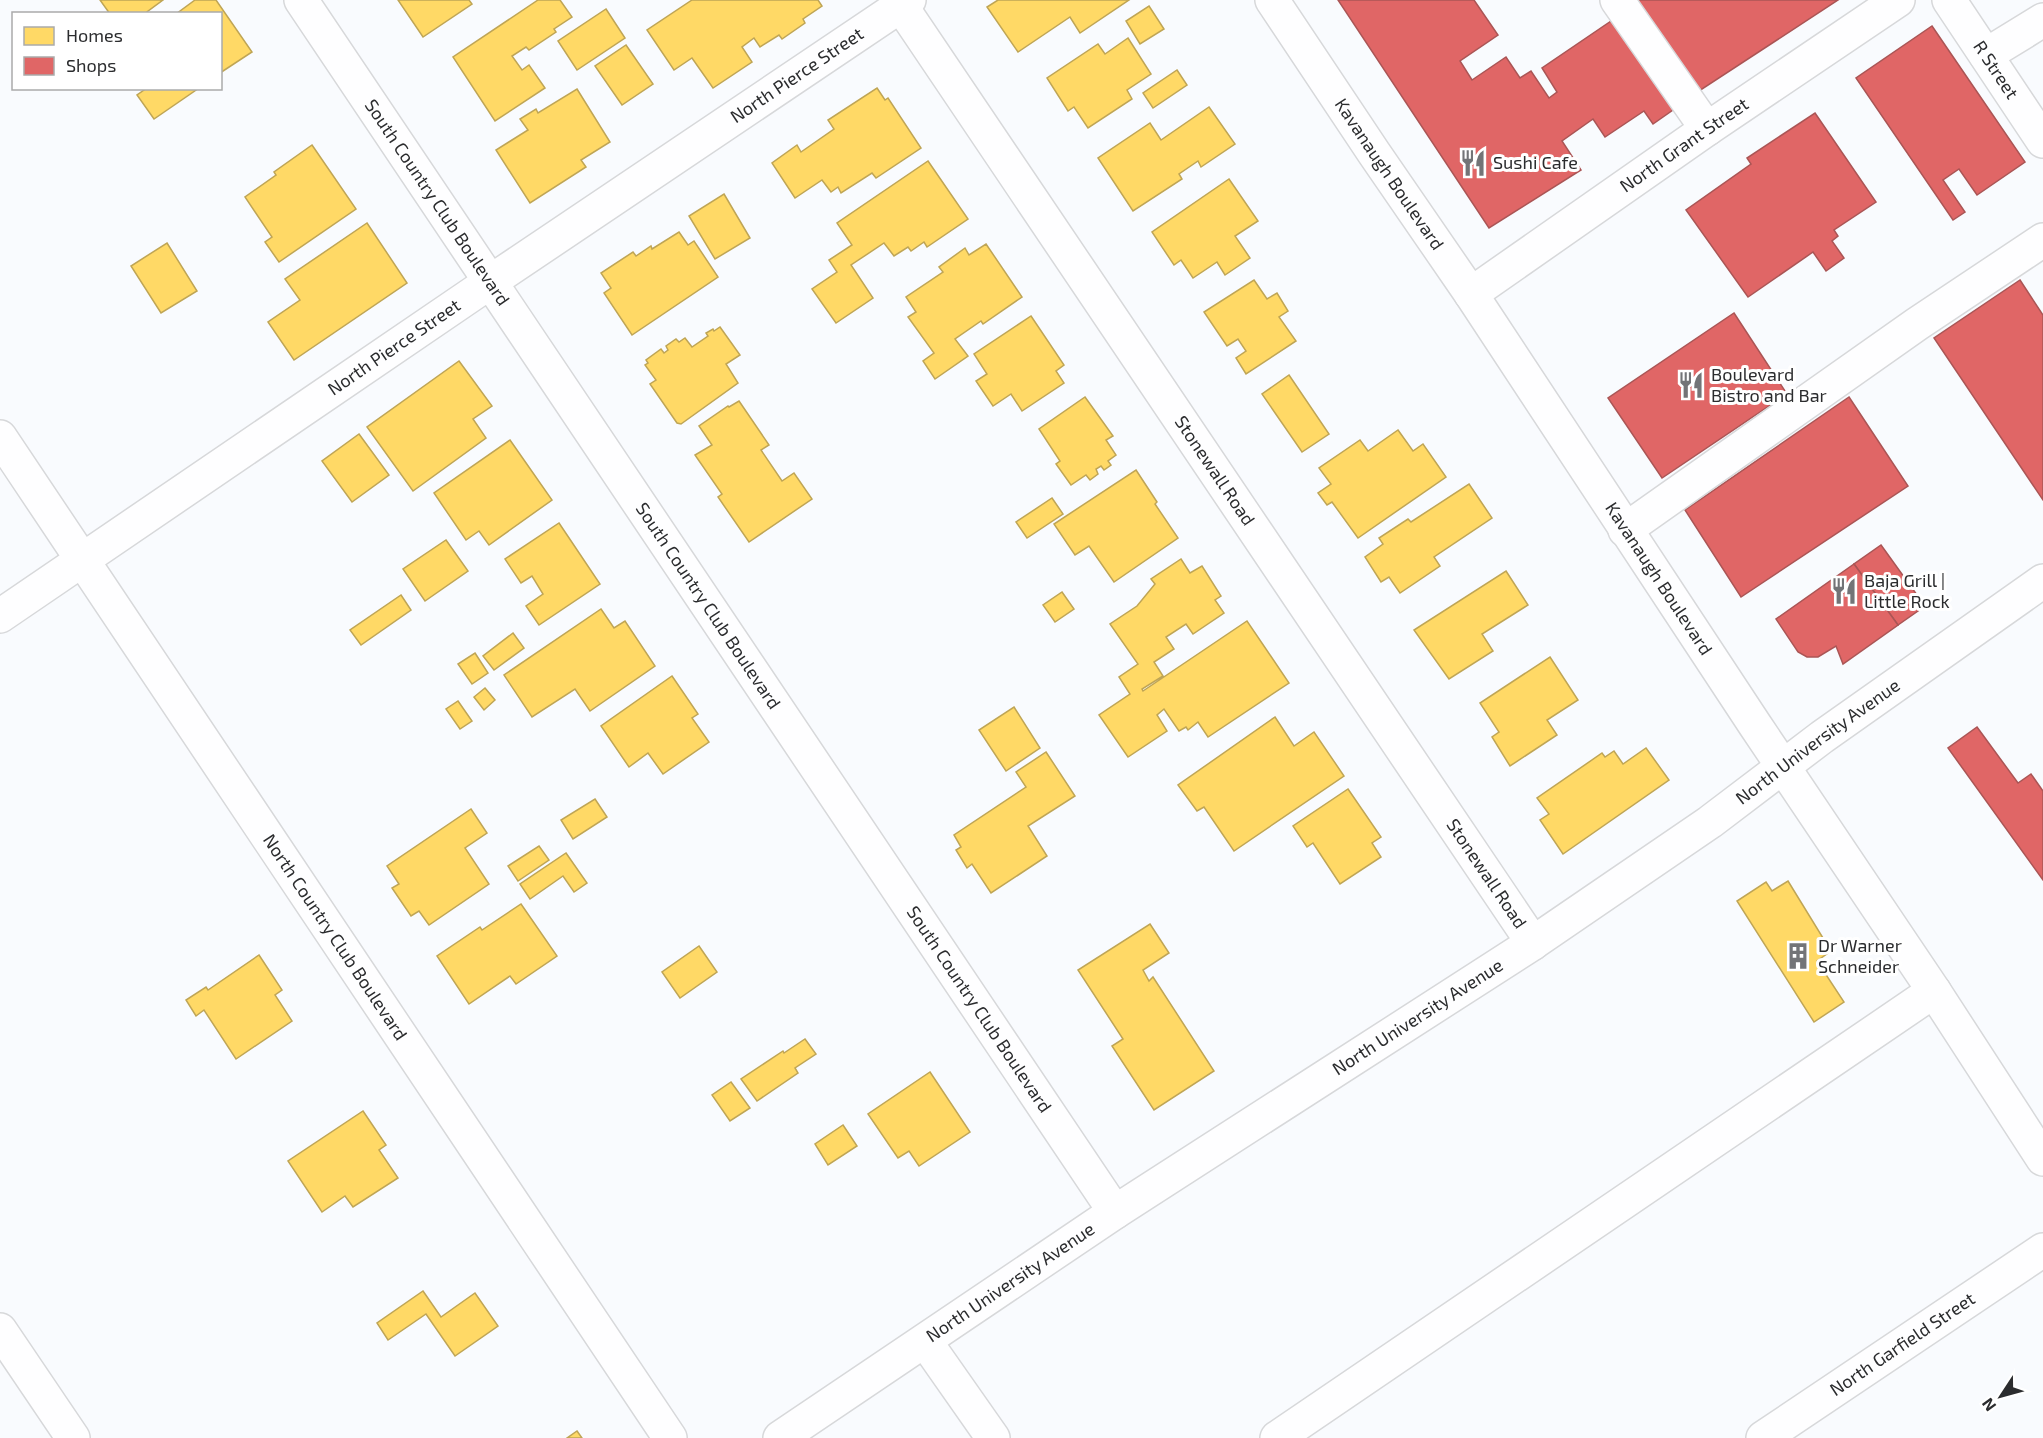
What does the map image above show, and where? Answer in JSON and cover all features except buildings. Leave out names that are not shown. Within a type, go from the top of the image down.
[{"type":"street","name":"South Country Club Boulevard","points":[[301,0],[1115,1212]]},
{"type":"street","name":"Kavanaugh Boulevard","points":[[1272,0],[1471,294],[2043,1159]]},
{"type":"street","points":[[1617,0],[1707,129]]},
{"type":"street","name":"North Grant Street","points":[[1471,294],[1707,129],[1898,0]]},
{"type":"street","name":"R Street","points":[[1949,0],[2043,139]]},
{"type":"street","name":"North Pierce Street","points":[[0,616],[902,2]]},
{"type":"street","name":"Stonewall Road","points":[[902,2],[1533,943]]},
{"type":"street","points":[[1986,55],[2043,20]]},
{"type":"street","points":[[1625,530],[1917,324],[2043,240]]},
{"type":"street","name":"North Country Club Boulevard","points":[[0,437],[670,1438]]},
{"type":"street","name":"North University Avenue","points":[[780,1438],[1115,1212],[1533,943],[1710,822],[1783,765],[2043,581]]},
{"type":"street","points":[[1277,1438],[1934,991]]},
{"type":"street","name":"North Garfield Street","points":[[1763,1438],[2043,1250]]},
{"type":"street","points":[[0,1329],[73,1438]]},
{"type":"street","points":[[925,1341],[993,1438]]},
{"type":"place","name":"Sushi Cafe","points":[[1473,163]]},
{"type":"place","name":"Boulevard Bistro and Bar","points":[[1691,385]]},
{"type":"place","name":"Baja Grill | Little Rock","points":[[1844,591]]},
{"type":"place","name":"Dr Warner Schneider","points":[[1798,956]]}]
